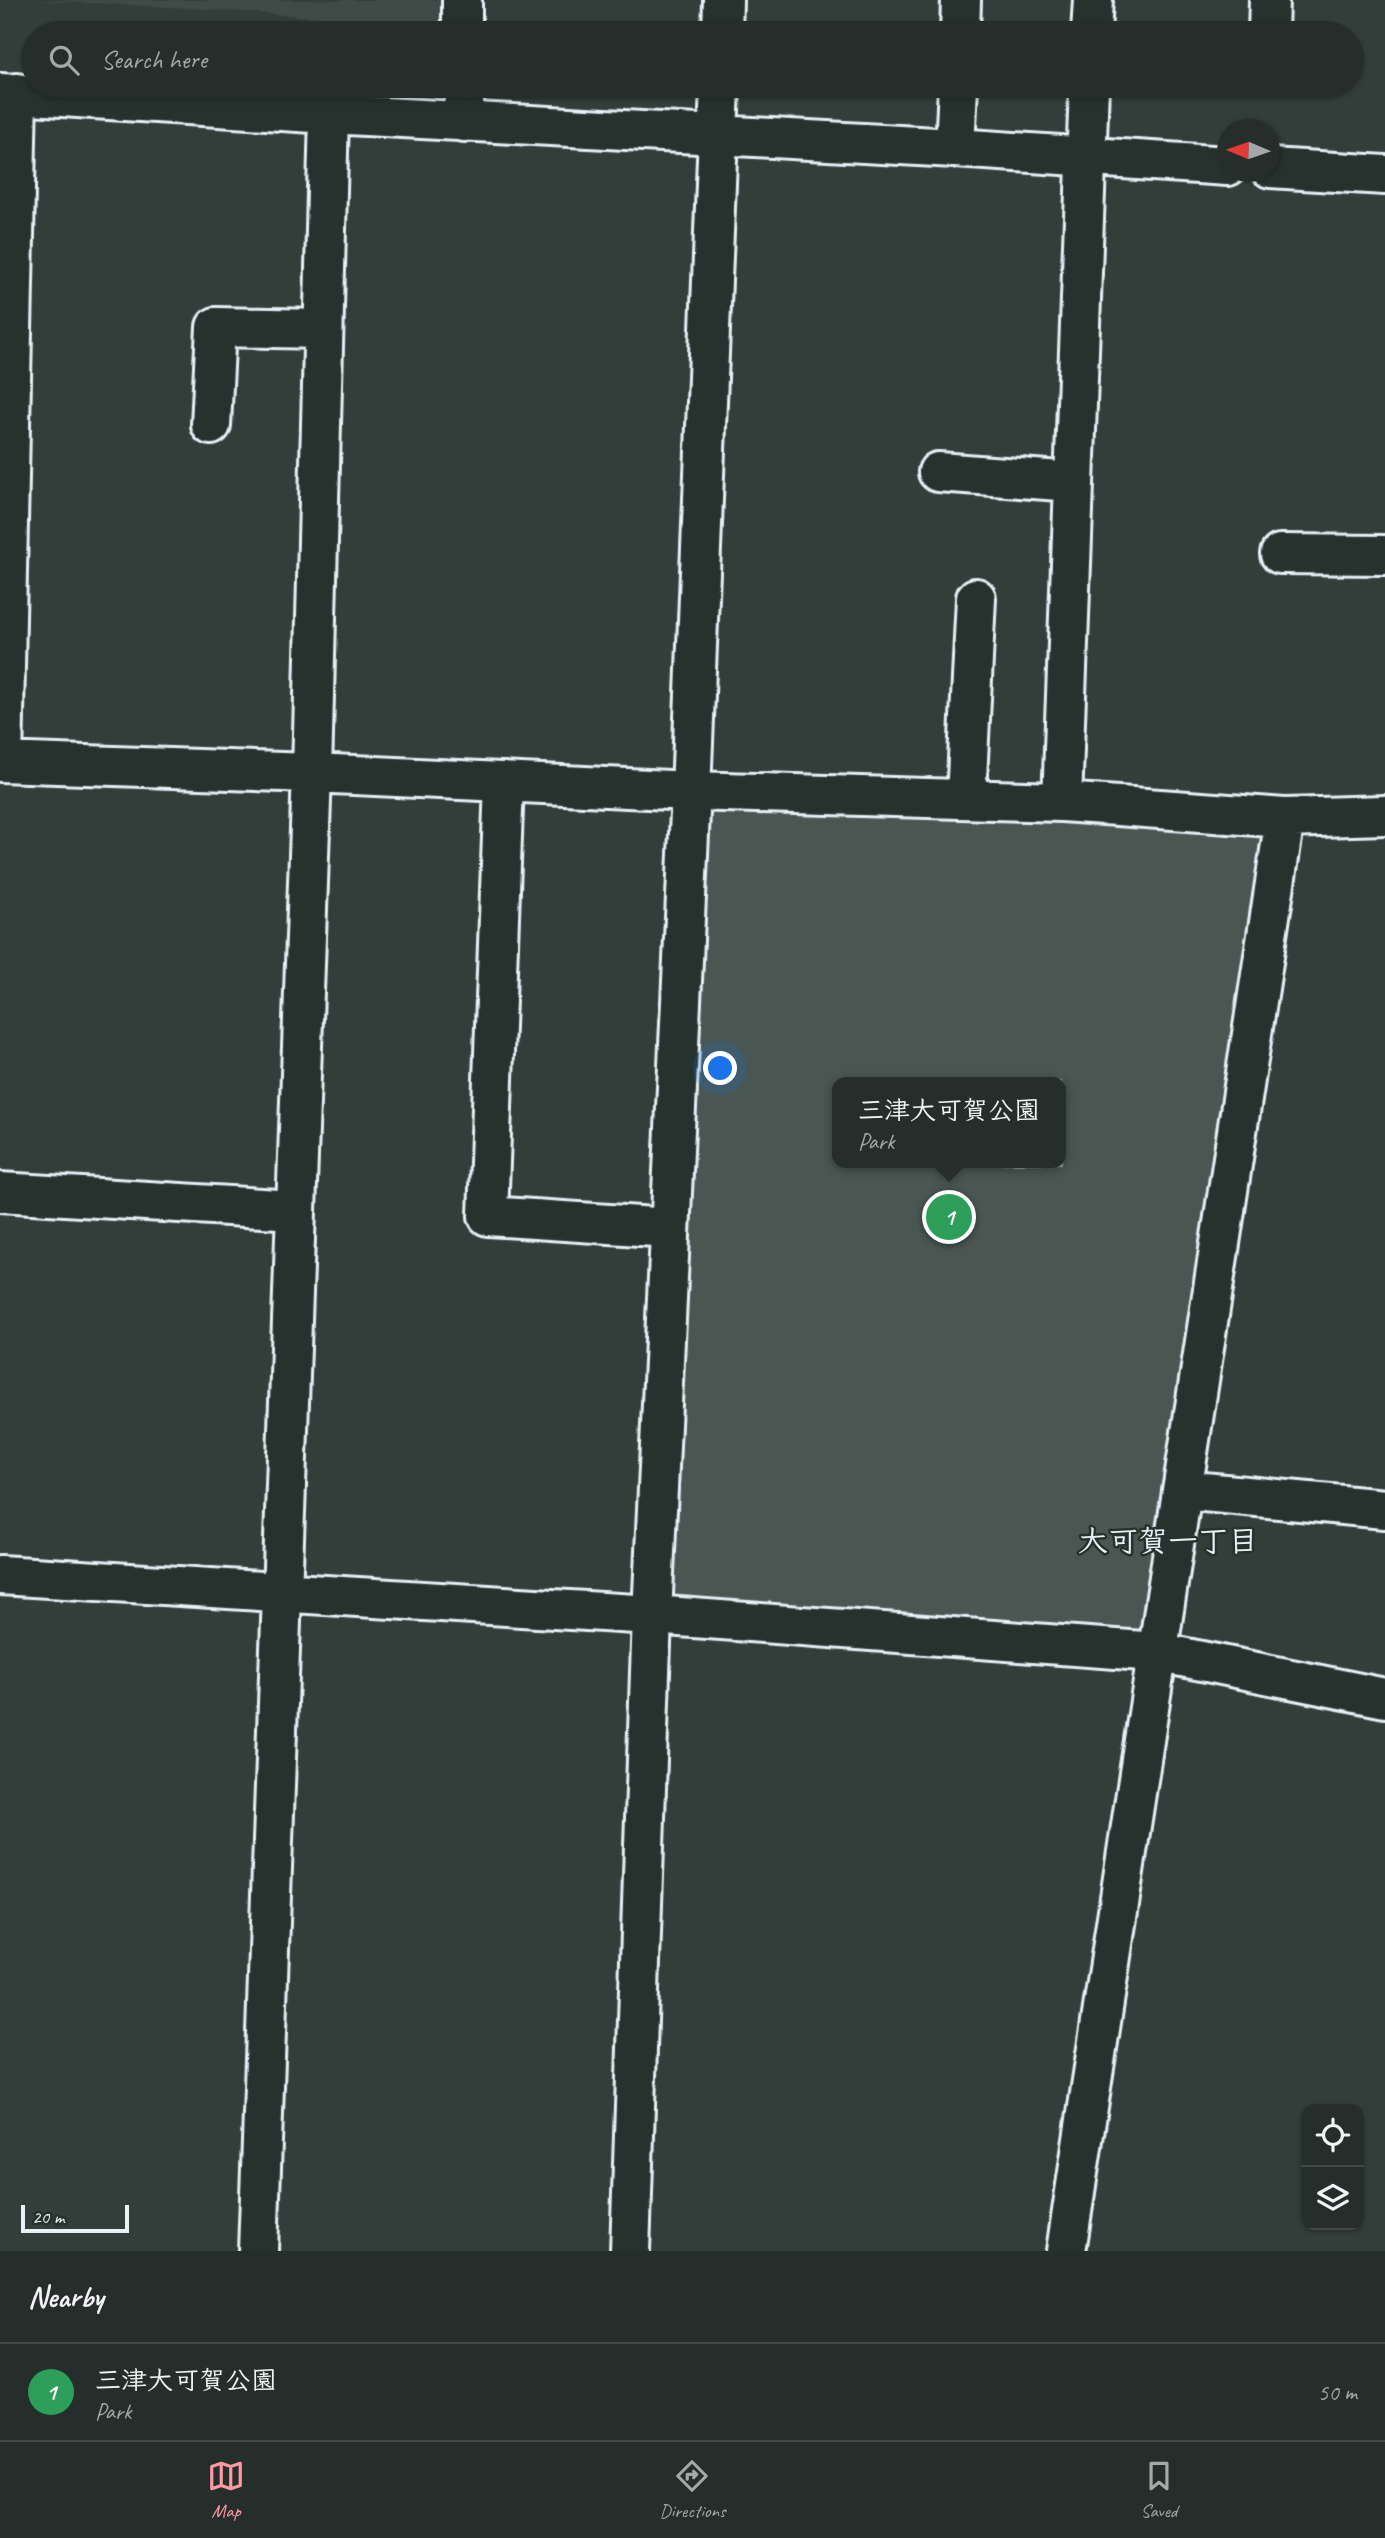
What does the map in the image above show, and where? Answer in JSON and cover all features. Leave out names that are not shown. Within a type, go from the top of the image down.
[{"type":"street","points":[[462,0],[462,21]]},
{"type":"street","points":[[722,21],[723,0]]},
{"type":"street","points":[[960,21],[961,0]]},
{"type":"street","points":[[1092,21],[1093,0]]},
{"type":"street","points":[[1268,21],[1269,0]]},
{"type":"street","points":[[8,93],[2,762],[691,791],[1062,802],[1285,818],[1385,815]]},
{"type":"street","points":[[84,98],[329,114],[464,104],[718,135],[1217,165]]},
{"type":"street","points":[[630,2251],[652,1615],[691,791],[720,98]]},
{"type":"street","points":[[955,148],[957,98]]},
{"type":"street","points":[[1062,802],[1088,98]]},
{"type":"street","points":[[258,2251],[312,773],[329,114]]},
{"type":"street","points":[[1280,169],[1385,174]]},
{"type":"street","points":[[202,404],[216,327],[323,329]]},
{"type":"street","points":[[938,472],[1074,482]]},
{"type":"street","points":[[1280,554],[1385,555]]},
{"type":"street","points":[[966,799],[976,598]]},
{"type":"street","points":[[504,782],[488,1216],[670,1228]]},
{"type":"street","points":[[1066,2251],[1285,818]]},
{"type":"street","points":[[0,1192],[295,1210]]},
{"type":"street","points":[[1182,1490],[1385,1509]]},
{"type":"street","points":[[0,1575],[652,1615],[1157,1652],[1385,1698]]},
{"type":"shaded area","points":[[32,0],[448,0],[448,21],[366,21]]},
{"type":"shaded area","points":[[702,805],[1273,828],[1149,1641],[666,1605]]},
{"type":"place","name":"三津大可賀公園","points":[[949,1217]]},
{"type":"district","name":"大可賀一丁目","points":[[1168,1541]]}]
